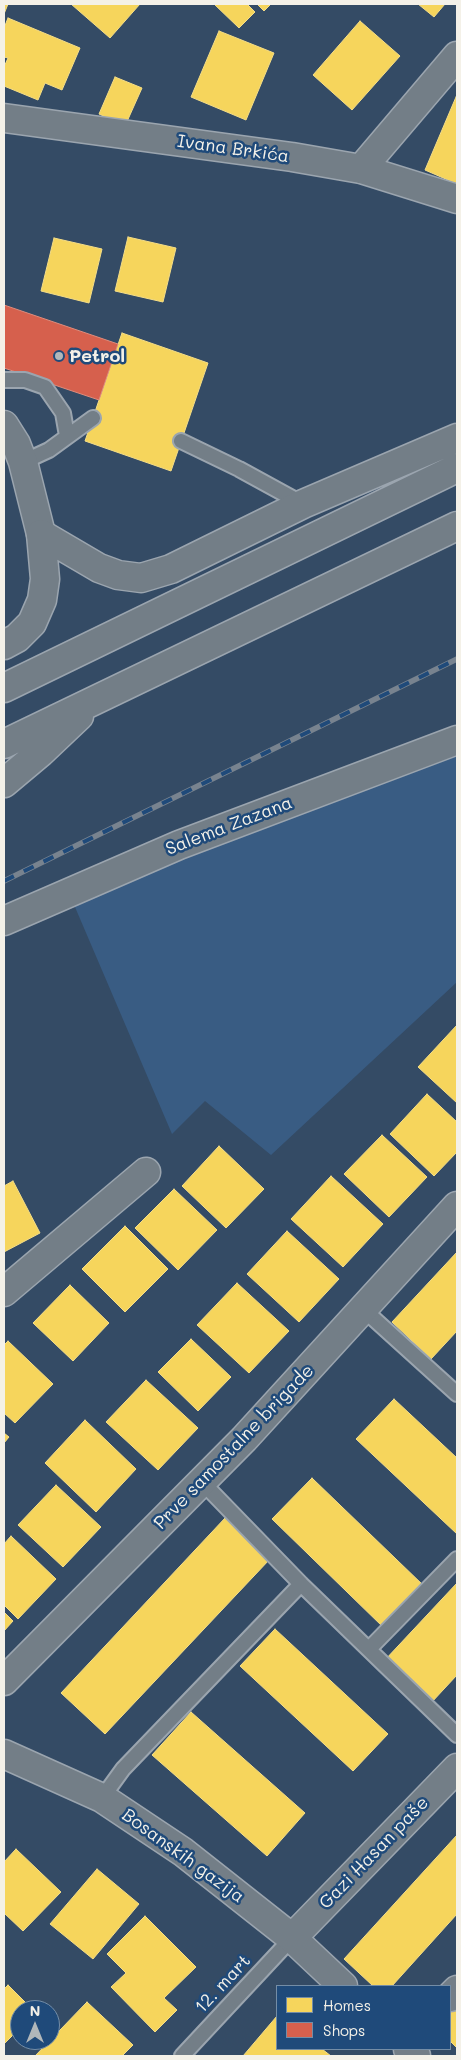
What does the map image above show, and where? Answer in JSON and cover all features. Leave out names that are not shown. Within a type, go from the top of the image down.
[{"type":"main road","points":[[361,169],[457,56]]},
{"type":"main road","name":"Ivana Brkića","points":[[4,118],[282,156],[361,169],[457,199]]},
{"type":"main road","points":[[4,425],[16,444],[23,462],[41,534],[45,578],[42,600],[32,623],[16,638],[4,645]]},
{"type":"main road","points":[[41,534],[99,568],[118,575],[141,578],[171,569],[302,504],[457,438]]},
{"type":"main road","points":[[4,688],[457,468]]},
{"type":"main road","points":[[4,744],[457,526]]},
{"type":"main road","points":[[4,783],[41,752],[98,698]]},
{"type":"main road","name":"Salema Zazana","points":[[4,920],[179,845],[457,740]]},
{"type":"main road","points":[[4,1292],[146,1172]]},
{"type":"main road","name":"Prve samostalne brigade","points":[[4,1682],[244,1439],[457,1206]]},
{"type":"main road","name":"Bosanskih gazija","points":[[4,1754],[102,1798],[184,1852],[292,1938],[342,1985]]},
{"type":"main road","name":"Gazi Hasan paše","points":[[292,1938],[457,1768]]},
{"type":"lane","points":[[4,380],[25,380],[44,387],[63,414],[67,436]]},
{"type":"lane","points":[[23,462],[49,450],[93,418]]},
{"type":"lane","points":[[181,441],[239,469],[302,504]]},
{"type":"lane","points":[[363,1309],[457,1394]]},
{"type":"lane","points":[[202,1482],[301,1584],[457,1735]]},
{"type":"lane","points":[[369,1649],[457,1558]]},
{"type":"lane","points":[[102,1798],[123,1769],[301,1584]]},
{"type":"lane","name":"12. mart","points":[[182,2056],[292,1938]]},
{"type":"shaded area","points":[[457,750],[457,982],[271,1155],[205,1101],[172,1134],[69,893]]},
{"type":"building: Homes","points":[[4,4],[8,4],[4,14]]},
{"type":"building: Homes","points":[[71,4],[140,4],[110,38]]},
{"type":"building: Homes","points":[[214,4],[247,4],[255,12],[239,28]]},
{"type":"building: Homes","points":[[257,4],[271,4],[264,11]]},
{"type":"building: Homes","points":[[418,4],[445,4],[434,17]]},
{"type":"building: Homes","points":[[8,18],[80,48],[62,90],[45,83],[38,100],[4,86],[4,67],[8,58],[4,57],[4,28]]},
{"type":"building: Homes","points":[[360,21],[400,56],[352,110],[313,75]]},
{"type":"building: Homes","points":[[219,31],[274,53],[246,120],[191,97]]},
{"type":"building: Homes","points":[[115,77],[142,88],[125,126],[99,114]]},
{"type":"building: Homes","points":[[457,98],[457,184],[425,170]]},
{"type":"building: Homes","points":[[128,237],[176,248],[163,302],[115,291]]},
{"type":"building: Homes","points":[[54,238],[102,249],[89,303],[41,291]]},
{"type":"building: Homes","points":[[122,333],[208,363],[171,471],[85,441]]},
{"type":"building: Homes","points":[[457,1025],[457,1103],[418,1067]]},
{"type":"building: Homes","points":[[427,1094],[457,1122],[457,1152],[434,1176],[390,1134]]},
{"type":"building: Homes","points":[[382,1135],[427,1177],[389,1217],[344,1174]]},
{"type":"building: Homes","points":[[219,1146],[264,1189],[226,1228],[182,1186]]},
{"type":"building: Homes","points":[[331,1176],[383,1224],[343,1267],[291,1219]]},
{"type":"building: Homes","points":[[13,1181],[40,1233],[4,1252],[4,1186]]},
{"type":"building: Homes","points":[[174,1189],[217,1230],[178,1270],[135,1228]]},
{"type":"building: Homes","points":[[125,1226],[168,1269],[125,1312],[82,1269]]},
{"type":"building: Homes","points":[[287,1231],[339,1279],[299,1322],[247,1274]]},
{"type":"building: Homes","points":[[457,1252],[457,1331],[431,1359],[392,1322]]},
{"type":"building: Homes","points":[[237,1283],[289,1331],[249,1373],[197,1325]]},
{"type":"building: Homes","points":[[70,1285],[109,1323],[73,1361],[33,1323]]},
{"type":"building: Homes","points":[[191,1339],[231,1377],[198,1411],[158,1372]]},
{"type":"building: Homes","points":[[8,1341],[53,1384],[15,1423],[4,1413],[4,1345]]},
{"type":"building: Homes","points":[[146,1380],[198,1428],[158,1470],[106,1422]]},
{"type":"building: Homes","points":[[394,1399],[457,1458],[457,1534],[356,1439]]},
{"type":"building: Homes","points":[[85,1420],[136,1469],[96,1512],[45,1463]]},
{"type":"building: Homes","points":[[4,1433],[9,1437],[4,1443]]},
{"type":"building: Homes","points":[[312,1478],[424,1586],[384,1628],[272,1519]]},
{"type":"building: Homes","points":[[56,1485],[101,1527],[63,1567],[18,1525]]},
{"type":"building: Homes","points":[[226,1517],[270,1559],[105,1734],[61,1693]]},
{"type":"building: Homes","points":[[11,1536],[56,1579],[18,1619],[4,1605],[4,1544]]},
{"type":"building: Homes","points":[[457,1583],[457,1675],[431,1703],[384,1661]]},
{"type":"building: Homes","points":[[4,1612],[13,1621],[4,1631]]},
{"type":"building: Homes","points":[[275,1629],[388,1734],[353,1771],[240,1666]]},
{"type":"building: Homes","points":[[191,1712],[305,1813],[267,1856],[152,1755]]},
{"type":"building: Homes","points":[[457,1835],[457,1914],[393,1985],[372,1985],[344,1959]]},
{"type":"building: Homes","points":[[16,1849],[61,1892],[23,1931],[4,1913],[4,1862]]},
{"type":"building: Homes","points":[[97,1869],[139,1904],[93,1959],[50,1924]]},
{"type":"building: Homes","points":[[145,1916],[196,1967],[164,1998],[177,2010],[155,2032],[111,1987],[126,1973],[107,1954]]},
{"type":"building: Homes","points":[[8,1985],[23,2000],[10,2000],[10,2038],[4,2044],[4,1989]]},
{"type":"building: Homes","points":[[87,2002],[133,2045],[122,2056],[35,2056],[41,2050],[60,2050],[60,2030]]},
{"type":"building: Homes","points":[[457,2004],[457,2048],[451,2042],[451,2011]]},
{"type":"building: Homes","points":[[276,2017],[276,2050],[323,2050],[331,2056],[243,2056]]},
{"type":"building: Shops","name":"Petrol","points":[[4,305],[118,344],[99,400],[4,368]]},
{"type":"railway","points":[[4,881],[457,659]]},
{"type":"place","name":"Petrol","points":[[59,356]]}]
